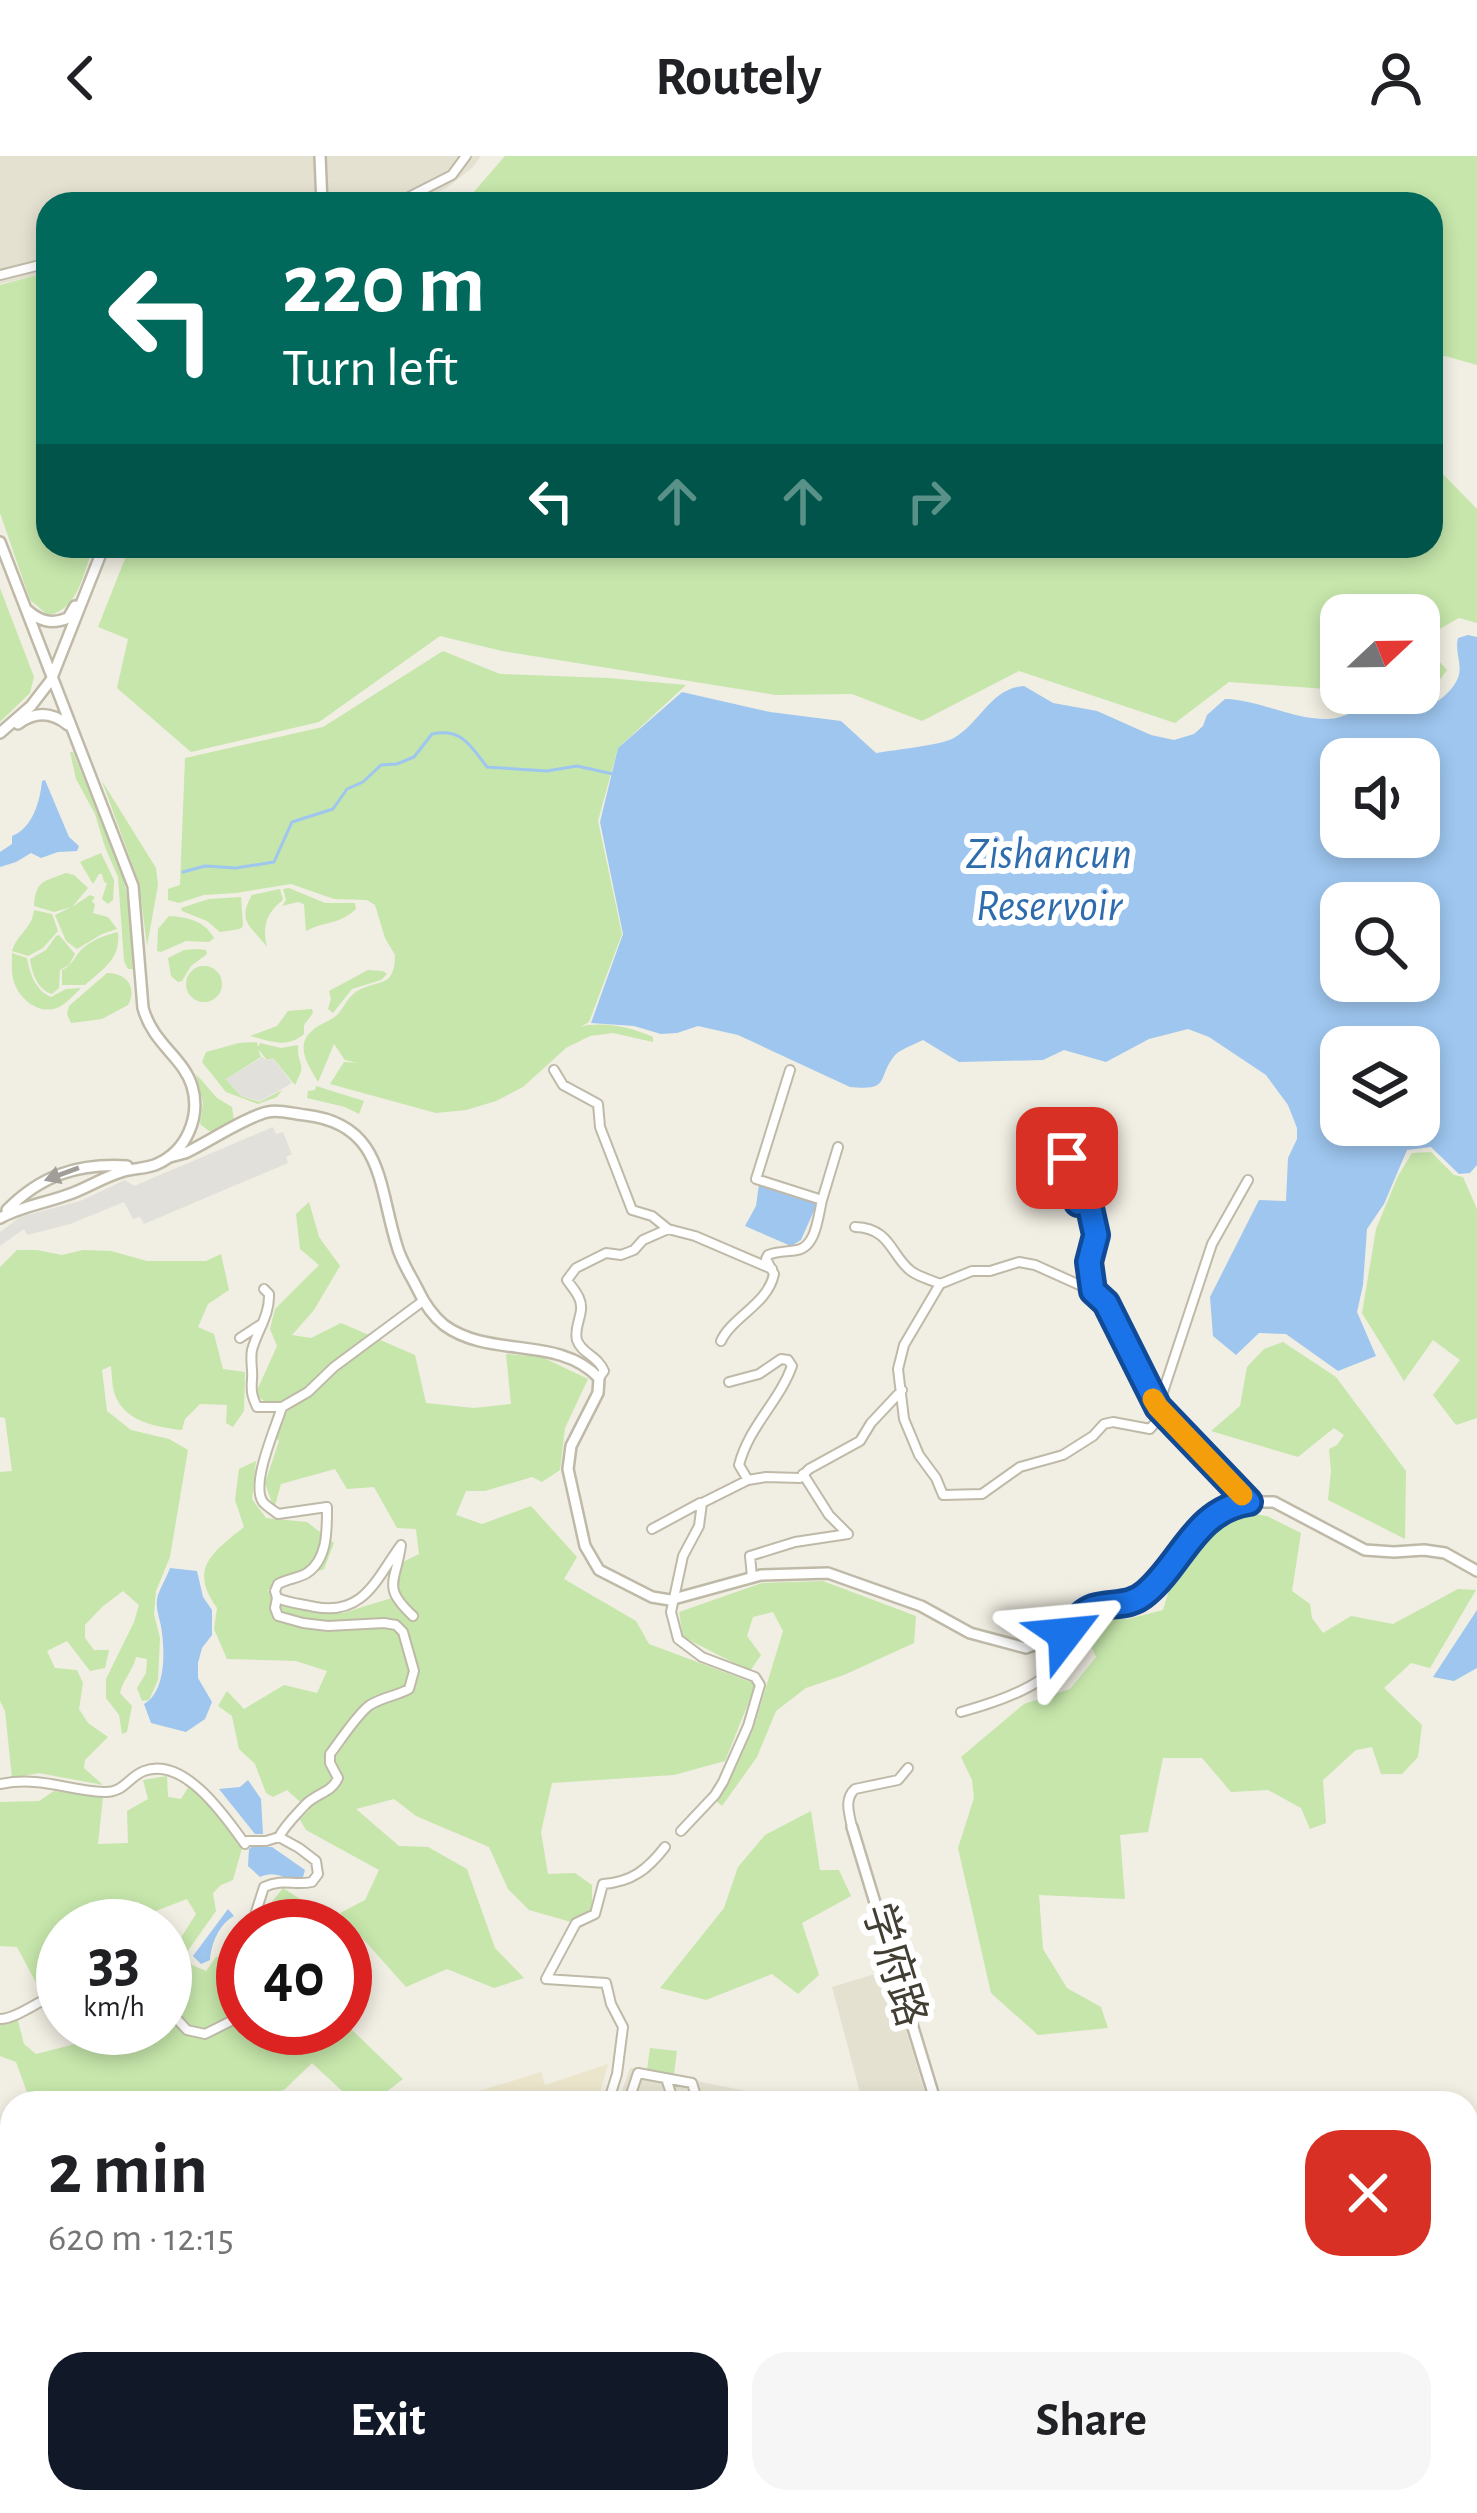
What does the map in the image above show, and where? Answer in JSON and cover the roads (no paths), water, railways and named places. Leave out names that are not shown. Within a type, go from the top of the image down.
[{"type":"street","points":[[320,156],[322,192]]},
{"type":"street","points":[[418,192],[452,175],[466,156]]},
{"type":"street","points":[[0,275],[36,265]]},
{"type":"street","points":[[0,542],[133,886],[148,1023],[191,1083],[193,1121],[188,1136],[170,1157]]},
{"type":"street","points":[[23,607],[50,622],[68,618],[98,558]]},
{"type":"street","points":[[0,735],[52,680],[99,558]]},
{"type":"street","points":[[0,735],[33,715],[51,715],[71,728]]},
{"type":"street","points":[[554,1070],[563,1085],[598,1104],[600,1127],[632,1210],[772,1269]]},
{"type":"street","points":[[790,1070],[756,1179],[822,1200]]},
{"type":"street","points":[[0,1218],[185,1153],[268,1111],[331,1120],[359,1138],[378,1168],[396,1243],[423,1301],[444,1325],[478,1341],[544,1349],[589,1367],[599,1378]]},
{"type":"street","points":[[193,1121],[202,1132],[217,1138]]},
{"type":"street","points":[[722,1341],[724,1333],[772,1287],[768,1255],[808,1245],[838,1147]]},
{"type":"street","points":[[1067,1158],[1063,1165],[1078,1203],[1088,1199],[1096,1235],[1089,1262],[1093,1291]]},
{"type":"street","points":[[0,1218],[41,1182],[71,1169],[138,1168]]},
{"type":"street","points":[[1248,1180],[1212,1244],[1161,1410],[1150,1429],[1104,1424],[1063,1455],[1020,1467],[982,1494],[943,1496],[904,1419],[898,1369],[904,1345],[940,1284],[972,1271],[1019,1262],[1035,1264],[1093,1291],[1106,1303],[1161,1410],[1249,1502]]},
{"type":"street","points":[[855,1228],[867,1228],[883,1238],[912,1272],[940,1284]]},
{"type":"street","points":[[668,1229],[643,1240],[634,1250],[606,1253],[569,1274],[567,1280],[580,1298],[577,1339],[600,1360],[604,1371],[571,1446],[568,1469],[585,1546],[599,1570],[652,1597],[676,1598],[752,1577],[828,1573],[921,1606],[970,1633],[1026,1648],[1065,1634],[1093,1608],[1139,1599],[1161,1580],[1185,1543],[1217,1514],[1243,1502],[1274,1502],[1365,1550],[1445,1553],[1477,1571]]},
{"type":"street","points":[[264,1289],[269,1307],[252,1350],[251,1394],[257,1407],[283,1407],[308,1392],[423,1301]]},
{"type":"street","points":[[240,1338],[262,1324]]},
{"type":"street","points":[[729,1382],[759,1374],[782,1359],[792,1366],[763,1420],[746,1440],[739,1465],[748,1480]]},
{"type":"street","points":[[652,1529],[748,1480],[800,1478],[860,1441],[902,1390]]},
{"type":"street","points":[[0,1784],[39,1780],[105,1792],[120,1790],[147,1769],[172,1769],[188,1778],[226,1817],[245,1844],[266,1841],[279,1837],[306,1805],[335,1787],[338,1778],[329,1754],[360,1712],[409,1689],[414,1671],[403,1632],[396,1625],[328,1626],[278,1616],[278,1584],[308,1572],[321,1556],[327,1534],[327,1507],[278,1514],[263,1504],[258,1490],[283,1407]]},
{"type":"street","points":[[752,1577],[750,1556],[795,1542],[848,1534],[829,1515],[803,1474]]},
{"type":"street","points":[[681,1831],[723,1782],[760,1685],[755,1677],[702,1658],[678,1640],[671,1612],[683,1556],[699,1526],[702,1502]]},
{"type":"street","points":[[277,1598],[331,1610],[346,1607],[370,1591],[401,1545],[392,1591],[413,1616]]},
{"type":"street","points":[[961,1712],[993,1703],[1053,1673],[1081,1630],[1083,1613]]},
{"type":"street","points":[[852,1827],[850,1793],[898,1780],[908,1768]]},
{"type":"street","name":"学府路","points":[[852,1827],[932,2091]]},
{"type":"street","points":[[260,1899],[264,1888],[280,1880],[299,1885],[312,1882],[318,1874],[316,1861],[279,1837]]},
{"type":"street","points":[[612,2091],[623,2027],[610,2004],[606,1983],[546,1979],[576,1923],[595,1914],[603,1885],[636,1876],[665,1847]]},
{"type":"street","points":[[0,2019],[16,2017],[36,2003]]},
{"type":"street","points":[[632,2091],[638,2073],[692,2083],[694,2091]]},
{"type":"street","points":[[666,2078],[670,2091]]},
{"type":"water","name":"Zishancun Reservoir","points":[[1477,637],[1477,1165],[1470,1173],[1459,1174],[1431,1147],[1407,1150],[1384,1204],[1367,1229],[1357,1312],[1376,1356],[1338,1371],[1286,1334],[1259,1333],[1236,1355],[1213,1336],[1210,1297],[1259,1200],[1286,1201],[1288,1158],[1297,1128],[1288,1105],[1266,1075],[1209,1037],[1188,1029],[1149,1039],[1106,1062],[1064,1050],[1043,1060],[959,1062],[923,1040],[895,1055],[878,1085],[863,1088],[850,1087],[738,1035],[698,1026],[661,1034],[634,1026],[591,1023],[623,934],[600,822],[618,748],[682,692],[770,712],[841,721],[876,753],[954,738],[994,699],[1024,686],[1053,703],[1097,711],[1174,740],[1194,734],[1225,699],[1327,719],[1348,714],[1440,714],[1440,699],[1459,676],[1458,638]]},
{"type":"water","points":[[45,780],[69,837],[79,846],[77,851],[41,858],[31,853],[0,867],[0,852],[30,820]]},
{"type":"water","points":[[759,1184],[817,1204],[801,1240],[791,1246],[745,1226],[756,1206]]},
{"type":"water","points":[[170,1568],[197,1571],[203,1597],[212,1610],[212,1635],[202,1648],[198,1678],[212,1702],[205,1719],[186,1732],[151,1723],[144,1704],[156,1691],[162,1672],[157,1600]]},
{"type":"water","points":[[1477,1610],[1477,1668],[1454,1681],[1433,1677]]},
{"type":"water","points":[[248,1780],[261,1799],[263,1834],[255,1834],[219,1789],[240,1787]]},
{"type":"water","points":[[253,1846],[272,1847],[305,1870],[303,1877],[294,1882],[273,1874],[260,1877],[248,1866]]},
{"type":"water","points":[[216,1925],[210,1960],[201,1964],[193,1956]]},
{"type":"waterway","points":[[183,872],[274,862],[292,822],[333,809],[347,789],[381,765],[414,757],[432,734],[458,736],[487,767],[547,771],[577,766],[613,774]]}]
